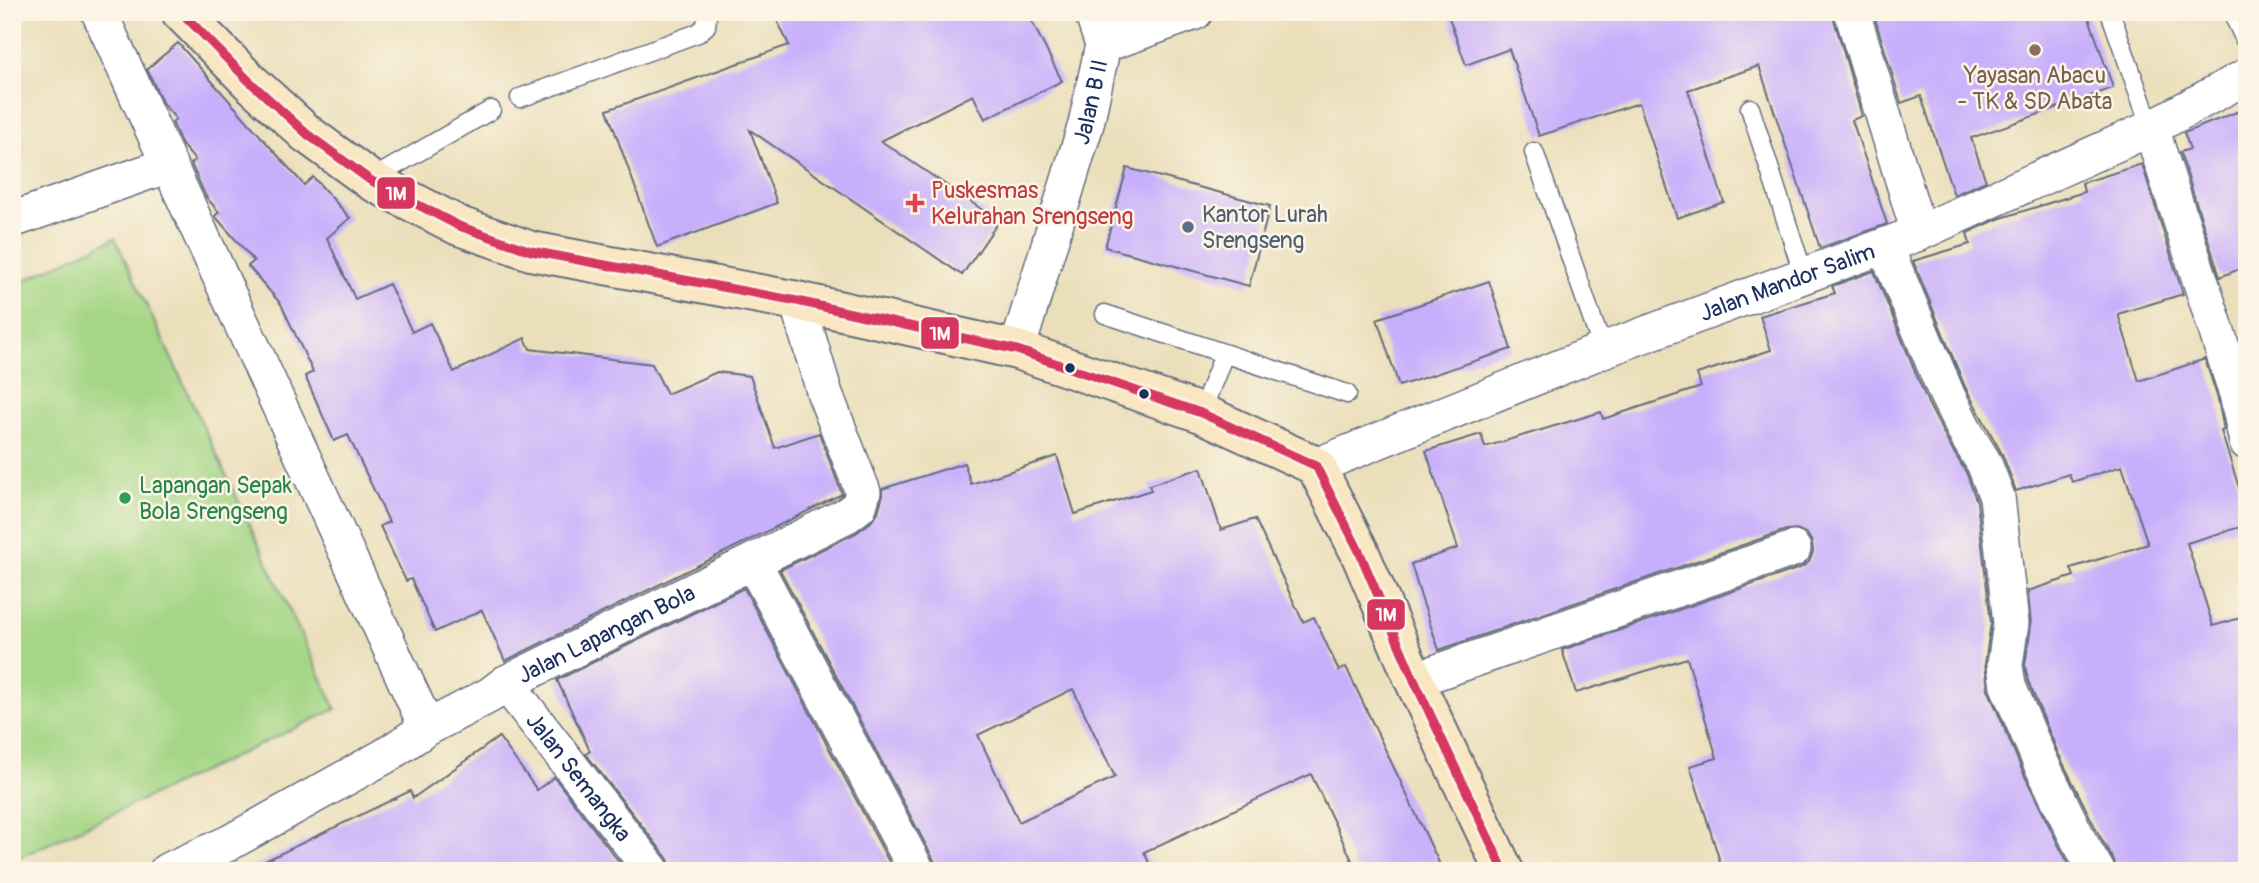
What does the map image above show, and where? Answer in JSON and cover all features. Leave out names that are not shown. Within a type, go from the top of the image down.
[{"type":"main road","points":[[181,12],[307,135],[370,180],[459,226],[531,251],[797,301],[1017,350],[1200,413],[1317,466],[1359,551],[1415,680],[1504,871]]},
{"type":"street","points":[[99,12],[427,728]]},
{"type":"street","name":"Jalan B II","points":[[1017,350],[1086,124],[1103,45],[1092,12]]},
{"type":"street","points":[[1103,45],[1195,12]]},
{"type":"street","points":[[1852,12],[1919,233]]},
{"type":"street","name":"Jalan Mandor Salim","points":[[1317,466],[1603,350],[1919,233],[2151,128],[2247,76]]},
{"type":"street","points":[[2151,128],[2237,394],[2247,442]]},
{"type":"street","points":[[12,219],[168,165]]},
{"type":"street","points":[[1885,246],[1947,395],[1992,480],[1997,497],[2011,623],[2005,665],[2008,686],[2078,841],[2097,871]]},
{"type":"street","name":"Jalan Lapangan Bola","points":[[167,871],[229,843],[385,756],[427,728],[490,695],[506,683],[847,515],[859,506],[863,492],[825,394],[797,301]]},
{"type":"street","points":[[1415,680],[1793,549]]},
{"type":"street","points":[[753,562],[917,871]]},
{"type":"street","name":"Jalan Semangka","points":[[506,683],[652,871]]},
{"type":"lane","points":[[520,98],[698,33],[706,26],[705,12]]},
{"type":"lane","points":[[2109,12],[2151,128]]},
{"type":"lane","points":[[2232,12],[2247,44]]},
{"type":"lane","points":[[1750,108],[1804,276]]},
{"type":"lane","points":[[370,180],[491,110]]},
{"type":"lane","points":[[1534,152],[1603,350]]},
{"type":"lane","points":[[1105,314],[1347,394]]},
{"type":"lane","points":[[1200,413],[1224,354]]},
{"type":"green space","name":"Lapangan Sepak Bola Srengseng","points":[[115,238],[336,709],[12,861],[12,286]]},
{"type":"building","points":[[773,12],[1027,12],[1062,81],[985,119],[973,95],[881,141],[999,221],[962,275],[750,130],[777,203],[657,247],[607,110],[789,45]]},
{"type":"building","points":[[1447,12],[1832,12],[1862,116],[1852,120],[1887,224],[1820,248],[1759,66],[1688,90],[1724,202],[1677,218],[1639,103],[1539,136],[1509,49],[1466,65]]},
{"type":"building","points":[[1873,12],[2087,12],[2113,88],[1971,138],[1986,181],[1954,195],[1921,96],[1901,103]]},
{"type":"building","points":[[178,43],[304,185],[313,177],[350,218],[327,238],[355,299],[389,284],[412,332],[430,323],[454,372],[525,338],[530,349],[652,364],[667,394],[717,372],[750,376],[775,448],[819,433],[842,494],[505,661],[482,610],[435,632],[411,579],[406,581],[380,526],[389,522],[348,435],[334,441],[305,376],[313,372],[281,304],[248,266],[254,261],[215,216],[219,212],[206,197],[191,164],[195,160],[182,145],[172,122],[176,119],[163,104],[147,69]]},
{"type":"building","points":[[2239,111],[2247,130],[2247,266],[2220,277],[2180,152],[2190,149],[2184,133]]},
{"type":"building","points":[[2142,164],[2183,294],[2118,314],[2139,381],[2205,359],[2218,399],[2224,430],[2221,431],[2247,513],[2247,525],[2187,543],[2213,626],[2247,616],[2247,871],[2117,871],[2058,753],[2028,681],[2025,665],[2031,626],[2028,591],[2074,576],[2071,568],[2148,544],[2122,466],[2072,482],[2069,474],[2016,491],[2003,456],[1965,387],[1913,261],[1970,244],[1967,233],[1998,219],[2084,192],[2082,183]]},
{"type":"building","name":"Kantor Lurah Srengseng","points":[[1127,168],[1270,206],[1249,286],[1105,247]]},
{"type":"building","points":[[1874,271],[1928,403],[1966,472],[1977,502],[1991,623],[1985,663],[1988,689],[2022,770],[2073,871],[1723,871],[1690,766],[1717,758],[1687,658],[1576,693],[1562,650],[1800,568],[1809,562],[1813,552],[1812,542],[1807,534],[1797,529],[1786,530],[1439,650],[1421,597],[1411,564],[1458,548],[1426,451],[1481,434],[1485,447],[1601,412],[1603,419],[1701,387],[1697,374],[1771,350],[1760,316],[1835,293],[1832,286]]},
{"type":"building","points":[[1489,281],[1511,349],[1399,386],[1377,319]]},
{"type":"building","points":[[1057,456],[1075,514],[1151,490],[1149,485],[1201,468],[1221,530],[1255,519],[1303,622],[1314,617],[1339,671],[1346,667],[1443,871],[1357,871],[1311,774],[1144,852],[1153,871],[937,871],[935,862],[780,570],[856,533],[871,522],[878,512],[882,489],[964,463],[971,484]],"holes":[[[1073,689],[1115,777],[1019,822],[978,735]]]},
{"type":"building","points":[[744,588],[894,871],[672,871],[668,859],[586,754],[590,751],[557,680]]},
{"type":"building","points":[[499,737],[537,790],[554,777],[626,871],[244,871],[410,791],[413,798]]},
{"type":"transit line","name":"1M","points":[[181,12],[249,81],[307,134],[370,180],[459,226],[531,251],[797,301],[1017,350],[1201,413],[1316,466],[1359,551],[1414,680],[1504,871]]},
{"type":"place","name":"Yayasan Abacu - TK & SD Abata","points":[[2035,50]]},
{"type":"place","name":"Puskesmas Kelurahan Srengseng","points":[[915,203]]},
{"type":"place","name":"Kantor Lurah Srengseng","points":[[1188,227]]},
{"type":"place","name":"Lapangan Sepak Bola Srengseng","points":[[125,498]]}]
